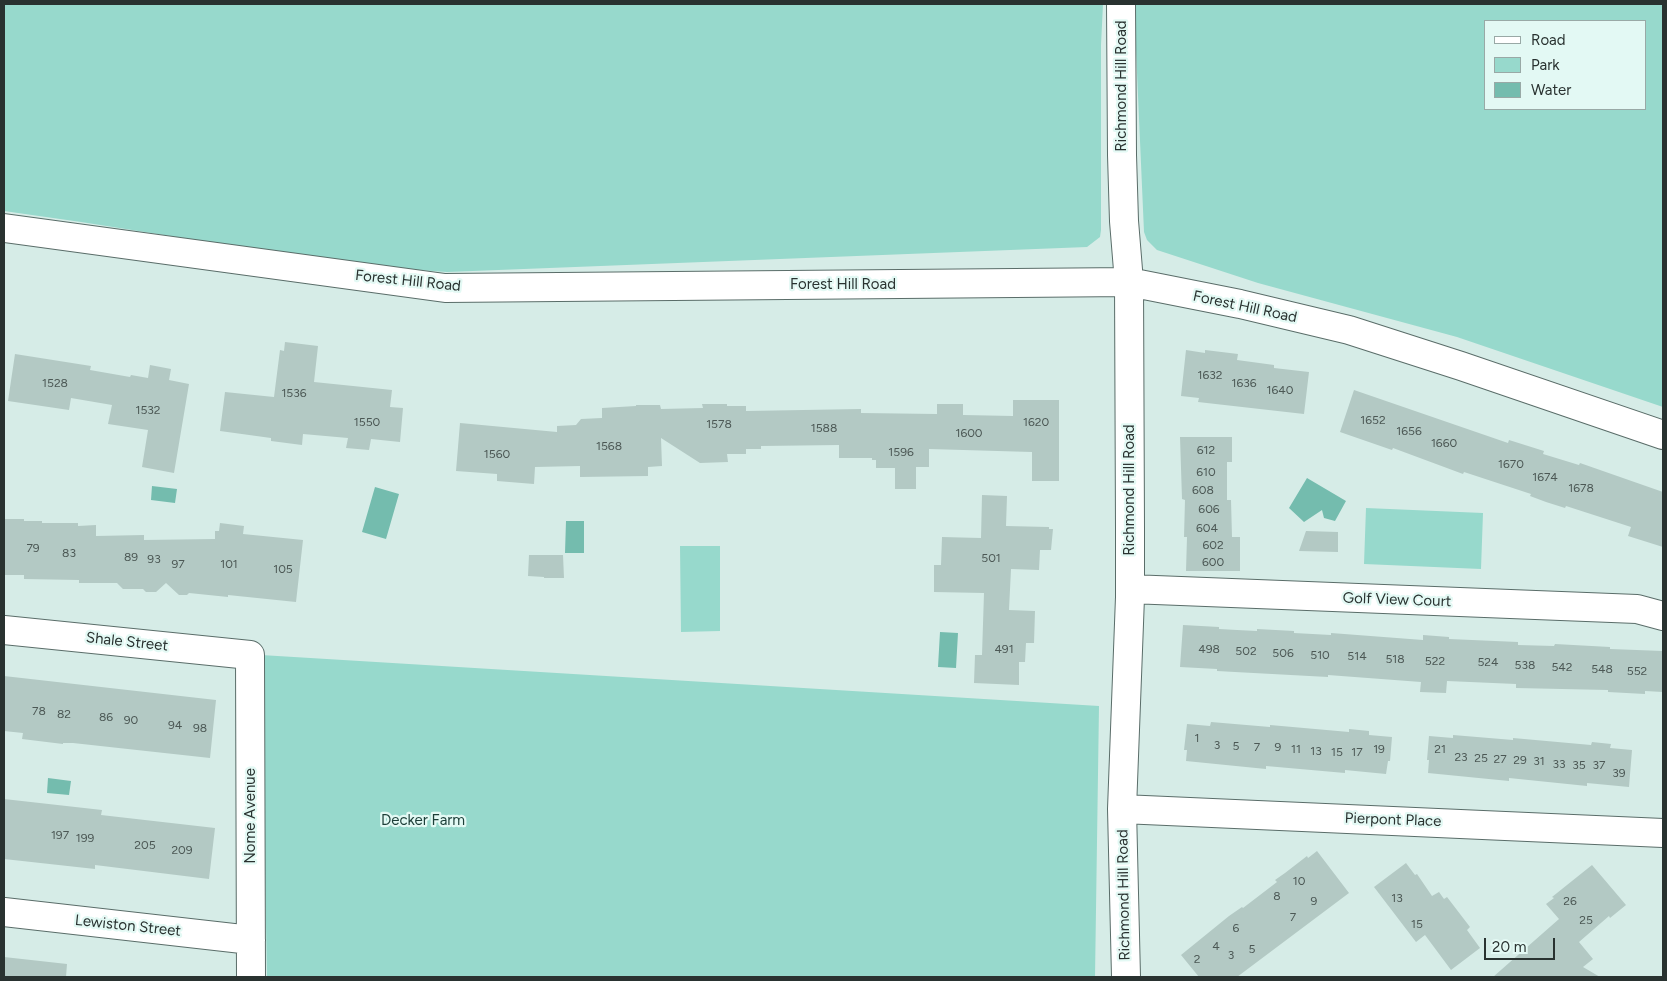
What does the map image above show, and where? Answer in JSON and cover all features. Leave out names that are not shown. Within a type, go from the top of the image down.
[{"type":"street","name":"Richmond Hill Road","points":[[1121,4],[1122,165],[1129,282],[1130,589],[1122,809],[1126,977]]},
{"type":"street","name":"Forest Hill Road","points":[[4,228],[445,288],[1129,282],[1240,304],[1349,330],[1663,435]]},
{"type":"street","name":"Golf View Court","points":[[1130,589],[1637,609],[1663,616]]},
{"type":"street","name":"Shale Street","points":[[4,630],[250,655]]},
{"type":"street","name":"Nome Avenue","points":[[250,655],[252,977]]},
{"type":"street","name":"Pierpont Place","points":[[1122,809],[1663,833]]},
{"type":"street","name":"Lewiston Street","points":[[4,912],[251,940]]},
{"type":"green space","points":[[4,4],[1103,4],[1100,237],[1087,247],[447,272],[362,266],[4,211]]},
{"type":"green space","points":[[1134,4],[1663,4],[1663,407],[1457,337],[1258,283],[1157,250],[1147,240],[1144,232]]},
{"type":"green space","points":[[1366,508],[1483,513],[1481,569],[1364,564]]},
{"type":"green space","points":[[680,546],[720,546],[720,631],[681,632]]},
{"type":"green space","name":"Decker Farm","points":[[261,655],[1099,706],[1095,977],[267,977]]},
{"type":"water","points":[[1307,478],[1346,501],[1335,521],[1324,518],[1322,510],[1304,522],[1289,508]]},
{"type":"water","points":[[152,486],[177,489],[175,503],[151,500]]},
{"type":"water","points":[[375,487],[399,494],[386,539],[362,532]]},
{"type":"water","points":[[566,521],[584,521],[584,553],[565,553]]},
{"type":"water","points":[[940,632],[958,633],[956,668],[938,667]]},
{"type":"water","points":[[48,778],[71,781],[69,795],[47,793]]},
{"type":"building","points":[[285,342],[318,346],[314,382],[392,390],[390,407],[403,408],[400,442],[371,439],[369,450],[346,448],[348,438],[303,434],[302,445],[271,441],[271,438],[220,431],[225,392],[274,397],[280,350],[284,351]]},
{"type":"building","points":[[1186,350],[1205,353],[1205,350],[1238,354],[1237,360],[1274,365],[1274,368],[1309,372],[1304,414],[1198,402],[1199,398],[1181,396]]},
{"type":"building","points":[[15,354],[91,366],[90,370],[130,377],[131,375],[148,378],[150,365],[171,369],[169,380],[189,384],[174,473],[142,467],[148,430],[108,424],[112,405],[71,398],[69,410],[8,401]]},
{"type":"building","points":[[1354,390],[1508,443],[1509,440],[1544,451],[1543,454],[1579,465],[1580,463],[1663,492],[1663,547],[1628,536],[1631,527],[1566,506],[1565,508],[1546,502],[1530,496],[1531,494],[1464,472],[1463,474],[1393,448],[1392,450],[1340,432]]},
{"type":"building","points":[[1013,400],[1059,400],[1059,481],[1032,481],[1032,452],[929,449],[929,467],[916,467],[916,489],[895,489],[895,468],[876,468],[876,460],[872,460],[872,458],[839,458],[839,445],[761,446],[761,449],[746,449],[746,454],[727,454],[728,462],[700,463],[661,438],[662,466],[648,467],[648,476],[580,477],[580,466],[535,467],[534,484],[497,481],[497,474],[456,471],[460,423],[557,432],[557,426],[576,425],[581,419],[602,418],[602,408],[660,405],[661,409],[703,408],[702,404],[746,406],[746,411],[861,409],[861,413],[937,414],[937,404],[963,404],[963,415],[1013,416]]},
{"type":"building","points":[[1180,437],[1232,437],[1232,462],[1227,462],[1227,500],[1231,500],[1232,537],[1240,537],[1240,571],[1186,571],[1187,537],[1184,537],[1185,500],[1182,499]]},
{"type":"building","points":[[982,495],[1007,496],[1006,526],[1049,527],[1049,529],[1053,529],[1051,550],[1040,550],[1039,570],[1011,569],[1009,610],[1035,611],[1034,643],[1026,643],[1025,662],[1019,662],[1019,685],[974,683],[975,655],[982,655],[984,593],[934,592],[934,565],[941,565],[942,537],[981,538]]},
{"type":"building","points":[[4,519],[24,519],[24,521],[42,521],[42,523],[78,523],[78,526],[96,525],[96,536],[144,535],[144,540],[215,539],[215,531],[219,531],[220,523],[244,526],[243,534],[303,540],[296,602],[228,595],[228,597],[189,593],[187,595],[179,595],[166,583],[156,592],[146,592],[143,589],[123,589],[117,583],[79,583],[79,580],[24,579],[24,575],[5,575]]},
{"type":"building","points":[[1306,531],[1338,532],[1338,552],[1299,551]]},
{"type":"building","points":[[529,555],[563,555],[564,578],[528,576]]},
{"type":"building","points":[[1183,625],[1219,627],[1219,629],[1257,631],[1257,629],[1294,631],[1294,633],[1331,635],[1331,633],[1423,640],[1423,635],[1449,637],[1449,639],[1518,642],[1518,645],[1554,646],[1555,644],[1663,651],[1663,692],[1645,691],[1645,694],[1608,692],[1608,690],[1516,688],[1516,684],[1447,681],[1446,693],[1420,692],[1421,682],[1328,675],[1328,677],[1217,671],[1217,669],[1180,667]]},
{"type":"building","points":[[4,676],[216,700],[210,758],[22,739],[23,733],[4,731]]},
{"type":"building","points":[[1211,722],[1349,732],[1349,729],[1369,731],[1369,735],[1392,737],[1390,761],[1388,761],[1386,774],[1345,770],[1345,773],[1266,766],[1266,769],[1186,761],[1187,750],[1184,750],[1187,724],[1210,726]]},
{"type":"building","points":[[1453,735],[1591,745],[1592,742],[1611,744],[1610,748],[1632,750],[1629,787],[1587,783],[1587,786],[1509,778],[1509,781],[1428,773],[1429,736],[1453,738]]},
{"type":"building","points":[[4,799],[102,810],[101,815],[215,828],[209,879],[95,865],[95,869],[4,859]]},
{"type":"building","points":[[1317,851],[1349,893],[1237,977],[1199,977],[1181,955],[1229,916],[1243,908],[1277,882],[1275,880],[1307,856],[1308,858]]},
{"type":"building","points":[[1406,863],[1415,875],[1417,874],[1432,896],[1439,892],[1444,899],[1447,897],[1470,927],[1467,930],[1480,948],[1451,970],[1425,935],[1416,942],[1374,887]]},
{"type":"building","points":[[1592,865],[1626,905],[1610,918],[1609,916],[1579,942],[1593,959],[1583,967],[1600,977],[1493,977],[1559,919],[1546,904]]},
{"type":"building","points":[[4,957],[67,964],[66,977],[4,977]]}]
